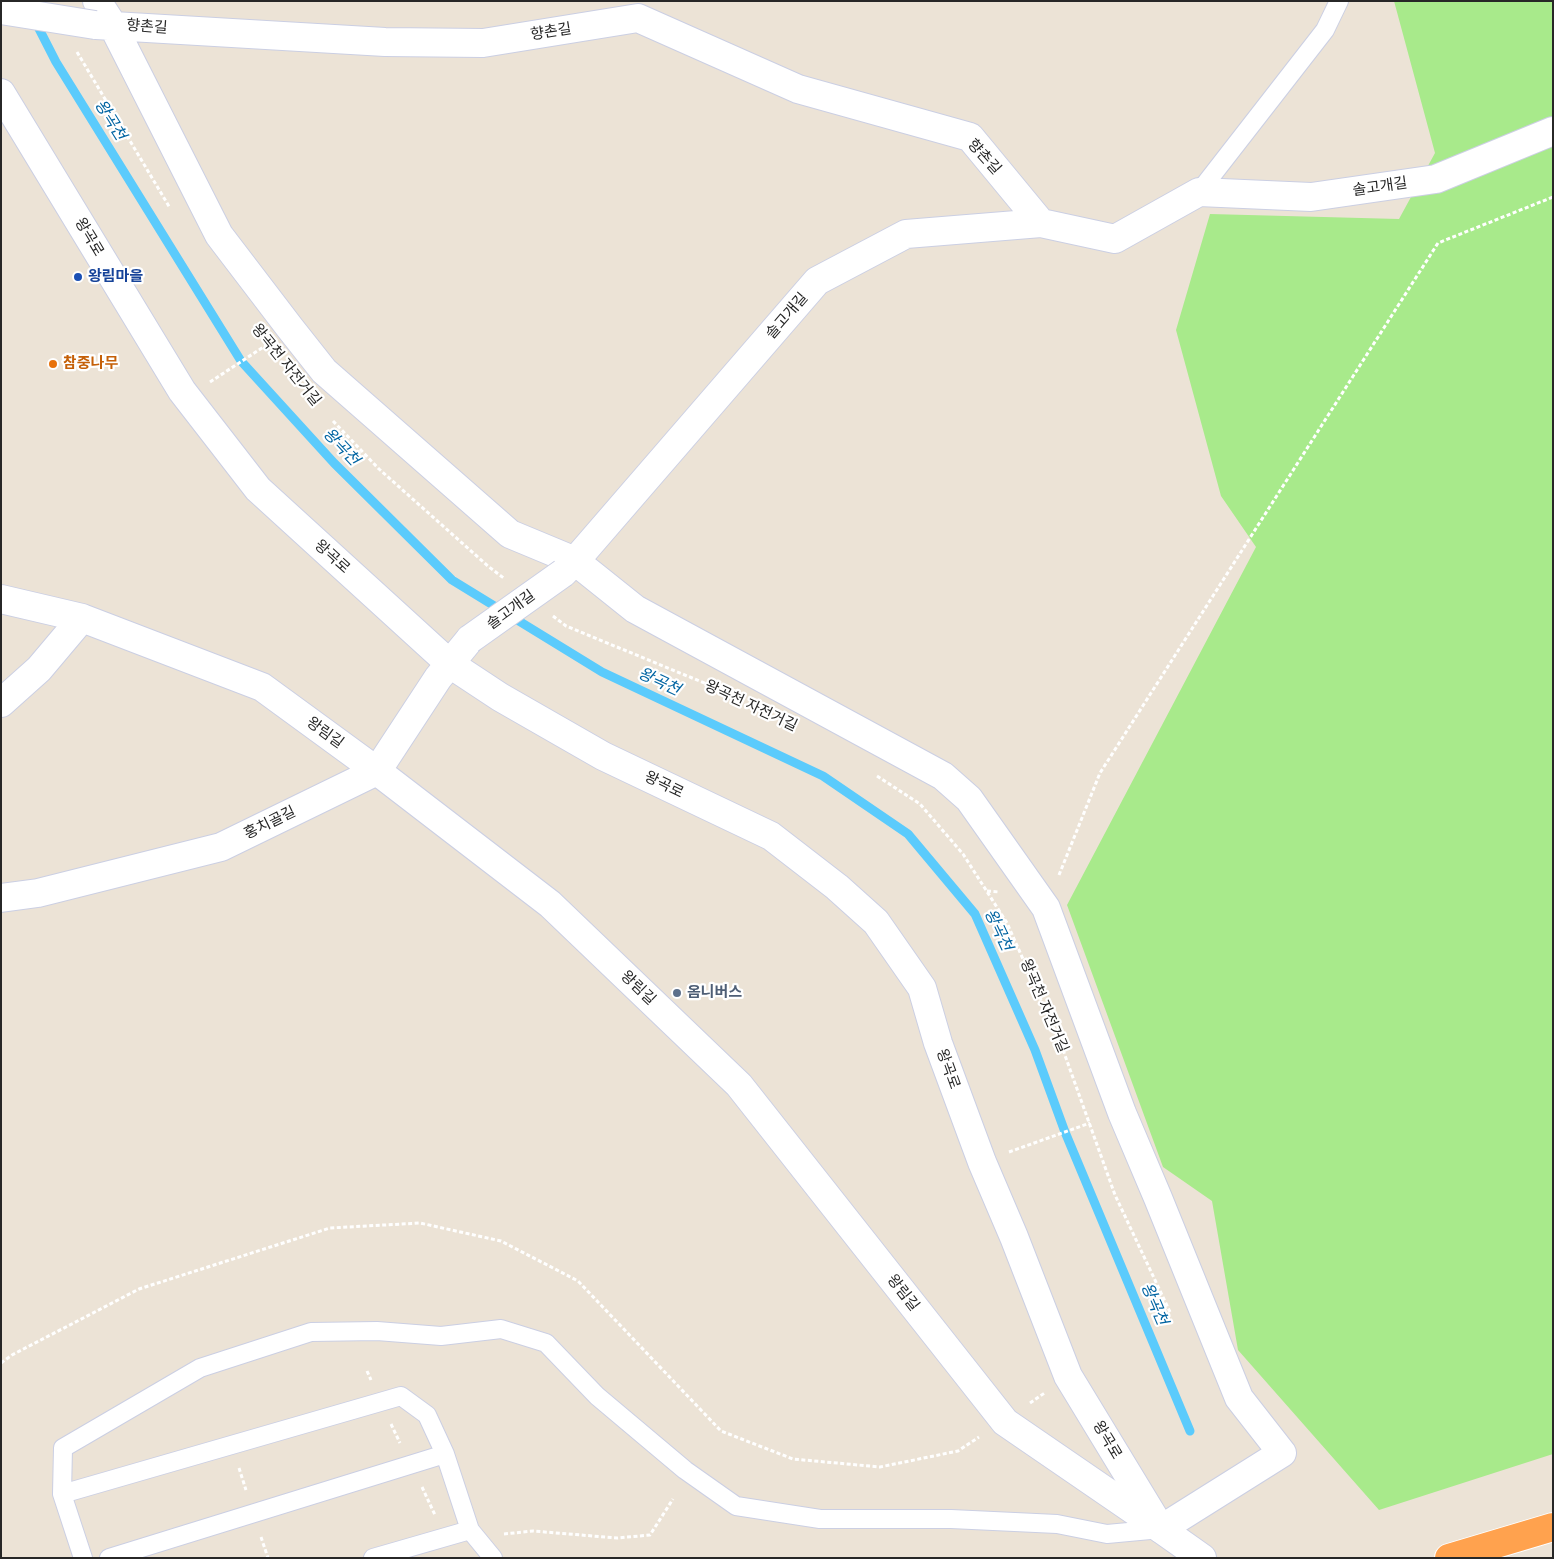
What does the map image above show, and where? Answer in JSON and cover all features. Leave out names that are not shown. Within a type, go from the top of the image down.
[{"type":"highway","points":[[1449,1558],[1553,1527]]},
{"type":"street","name":"향촌길","points":[[1,10],[385,42],[483,43],[638,18],[798,89],[970,138],[1041,223]]},
{"type":"street","points":[[101,17],[219,234],[324,371],[510,534],[569,567],[635,609],[943,776],[969,799],[1046,908],[1122,1112],[1239,1398],[1282,1453],[1161,1529]]},
{"type":"street","name":"왕곡로","points":[[1,93],[182,391],[258,489],[450,664],[500,697],[603,756],[771,836],[837,887],[876,922],[922,988],[938,1043],[982,1162],[1014,1237],[1068,1376],[1161,1529],[1202,1558]]},
{"type":"street","name":"솔고개길","points":[[450,664],[470,640],[569,567],[817,281],[906,234],[1041,223],[1115,239],[1199,192],[1311,197],[1436,179],[1553,132]]},
{"type":"street","name":"왕림길","points":[[1,599],[82,618],[262,687],[377,771],[550,904],[739,1085],[1005,1422],[1161,1529]]},
{"type":"street","points":[[1,703],[39,669],[82,618]]},
{"type":"street","points":[[377,771],[438,678],[450,664]]},
{"type":"street","name":"홍치골길","points":[[1,898],[38,893],[221,847],[377,771]]},
{"type":"lane","name":"솔고개길","points":[[1199,192],[1325,30],[1339,1]]},
{"type":"lane","points":[[83,1558],[62,1494],[63,1448],[200,1368],[311,1332],[377,1331],[441,1336],[501,1329],[546,1342],[596,1396],[685,1470],[736,1506],[820,1519],[951,1519],[1057,1524],[1107,1534],[1161,1529]]},
{"type":"lane","points":[[62,1494],[401,1396],[427,1415],[445,1454],[470,1530],[490,1554]]},
{"type":"lane","points":[[109,1558],[445,1454]]},
{"type":"lane","points":[[373,1558],[470,1530]]},
{"type":"path","points":[[75,49],[173,213]]},
{"type":"path","points":[[1046,908],[1100,772],[1438,244],[1553,197]]},
{"type":"path","name":"왕곡천 자전거길","points":[[222,374],[268,343],[274,351]]},
{"type":"path","name":"왕곡천 자전거길","points":[[329,416],[380,469],[489,566],[512,584]]},
{"type":"path","name":"왕곡천 자전거길","points":[[551,614],[566,626],[718,689]]},
{"type":"path","name":"왕곡천 자전거길","points":[[870,771],[920,804],[963,854],[1007,923],[1062,1047],[1115,1195],[1172,1316]]},
{"type":"path","points":[[982,1162],[1122,1112]]},
{"type":"path","points":[[490,1554],[505,1533],[533,1530],[617,1538],[650,1535],[673,1500]]},
{"type":"green space","points":[[1394,1],[1553,1],[1553,1454],[1379,1510],[1238,1350],[1212,1201],[1163,1167],[1067,905],[1256,547],[1221,496],[1176,330],[1210,214],[1399,219],[1435,153]]},
{"type":"waterway","name":"왕곡천","points":[[34,19],[56,62],[241,361],[334,463],[452,580],[602,672],[823,776],[908,834],[975,914],[1035,1050],[1065,1132],[1190,1431]]},
{"type":"place","name":"왕림마을","points":[[78,277]]},
{"type":"place","name":"참중나무","points":[[53,364]]},
{"type":"place","name":"옴니버스","points":[[677,993]]}]
